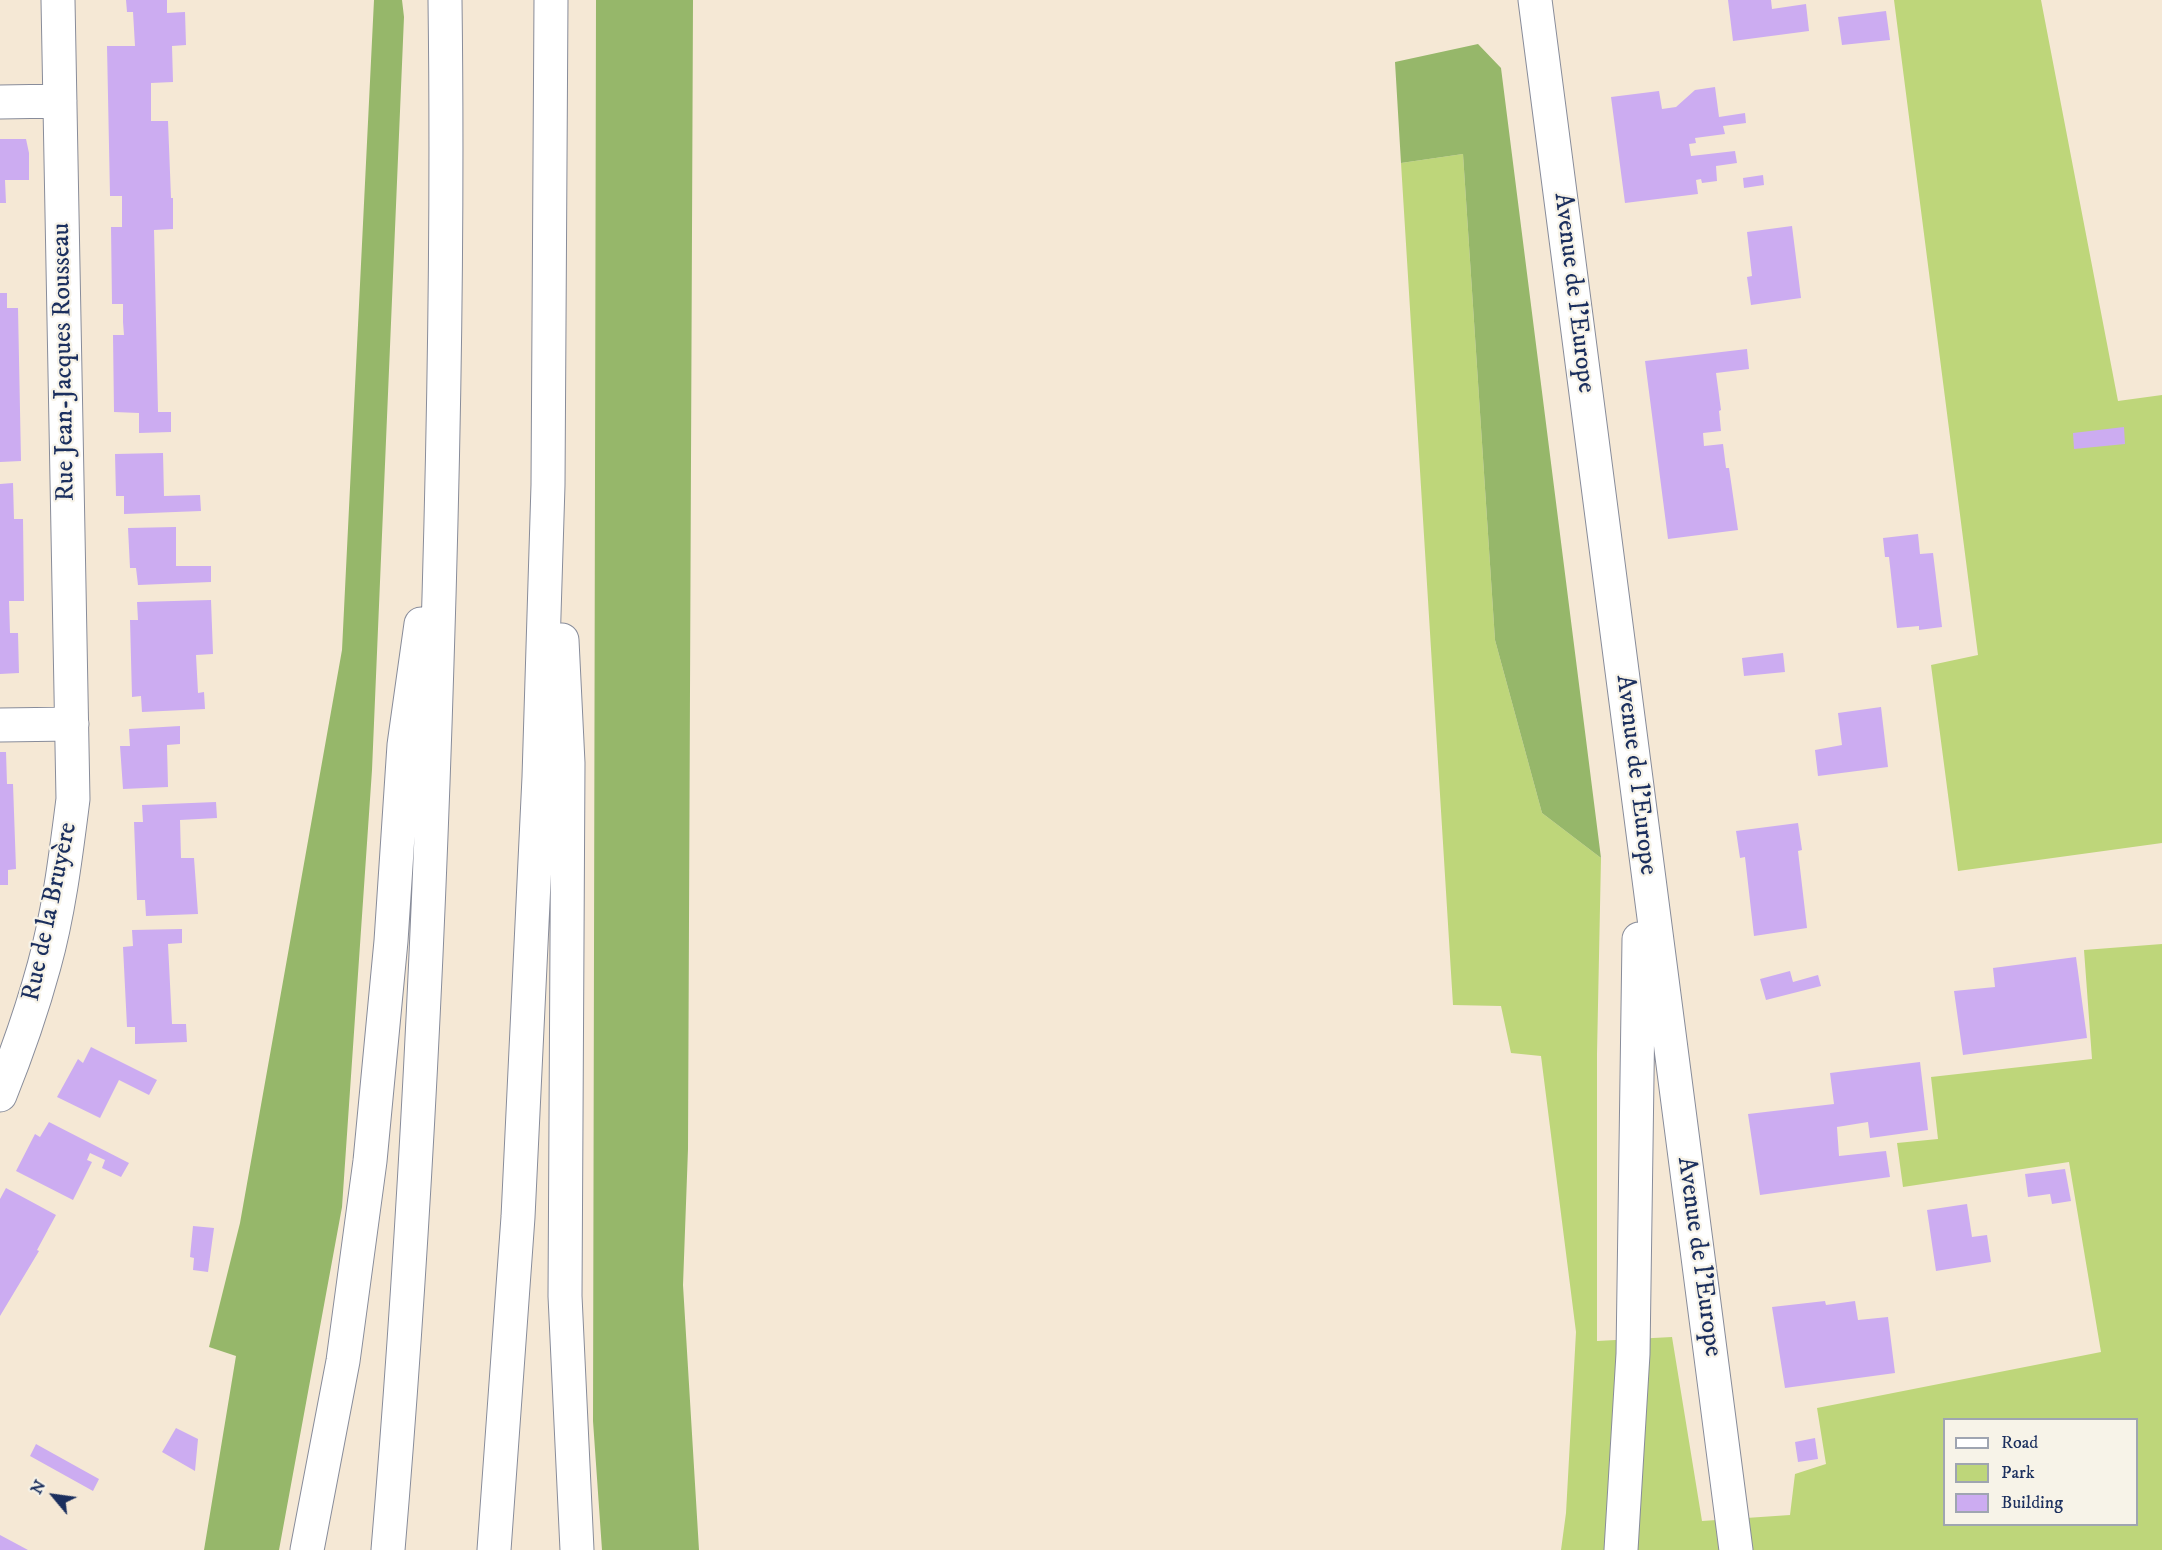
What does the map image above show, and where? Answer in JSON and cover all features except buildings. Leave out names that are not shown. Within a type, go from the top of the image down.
[{"type":"main road","name":"Rue Jean-Jacques Rousseau","points":[[58,0],[72,724]]},
{"type":"main road","points":[[388,1550],[408,1291],[436,743],[443,478],[446,0]]},
{"type":"main road","points":[[494,1550],[518,1217],[540,765],[548,485],[551,0]]},
{"type":"main road","name":"Avenue de l'Europe","points":[[1535,0],[1736,1550]]},
{"type":"main road","points":[[0,102],[60,101]]},
{"type":"main road","points":[[307,1550],[343,1361],[368,1184],[390,952],[408,707],[443,478]]},
{"type":"main road","points":[[548,485],[564,660],[567,741],[565,1296],[577,1550]]},
{"type":"main road","points":[[0,725],[72,724]]},
{"type":"main road","name":"Rue de la Bruyère","points":[[0,1095],[34,1000],[52,932],[73,799],[72,724]]},
{"type":"main road","points":[[1621,1550],[1633,1354],[1641,817]]},
{"type":"green space","points":[[374,0],[402,0],[404,17],[372,770],[342,1207],[279,1550],[204,1550],[236,1356],[209,1347],[240,1223],[342,650]]},
{"type":"green space","points":[[596,0],[693,0],[688,1149],[683,1285],[699,1550],[602,1550],[593,1421]]},
{"type":"green space","points":[[1894,0],[2041,0],[2118,401],[2162,395],[2162,843],[1958,871],[1931,665],[1978,655]]},
{"type":"green space","points":[[1478,44],[1501,68],[1601,858],[1542,813],[1495,640],[1463,154],[1401,163],[1395,62]]},
{"type":"green space","points":[[1463,154],[1495,640],[1542,813],[1601,858],[1597,1054],[1597,1341],[1672,1337],[1702,1521],[1790,1515],[1795,1474],[1826,1464],[1817,1408],[2101,1352],[2069,1162],[1903,1187],[1897,1143],[1938,1139],[1931,1077],[2092,1059],[2084,950],[2162,944],[2162,1550],[1561,1550],[1566,1513],[1576,1332],[1541,1056],[1511,1053],[1501,1006],[1453,1005],[1401,163]]}]
